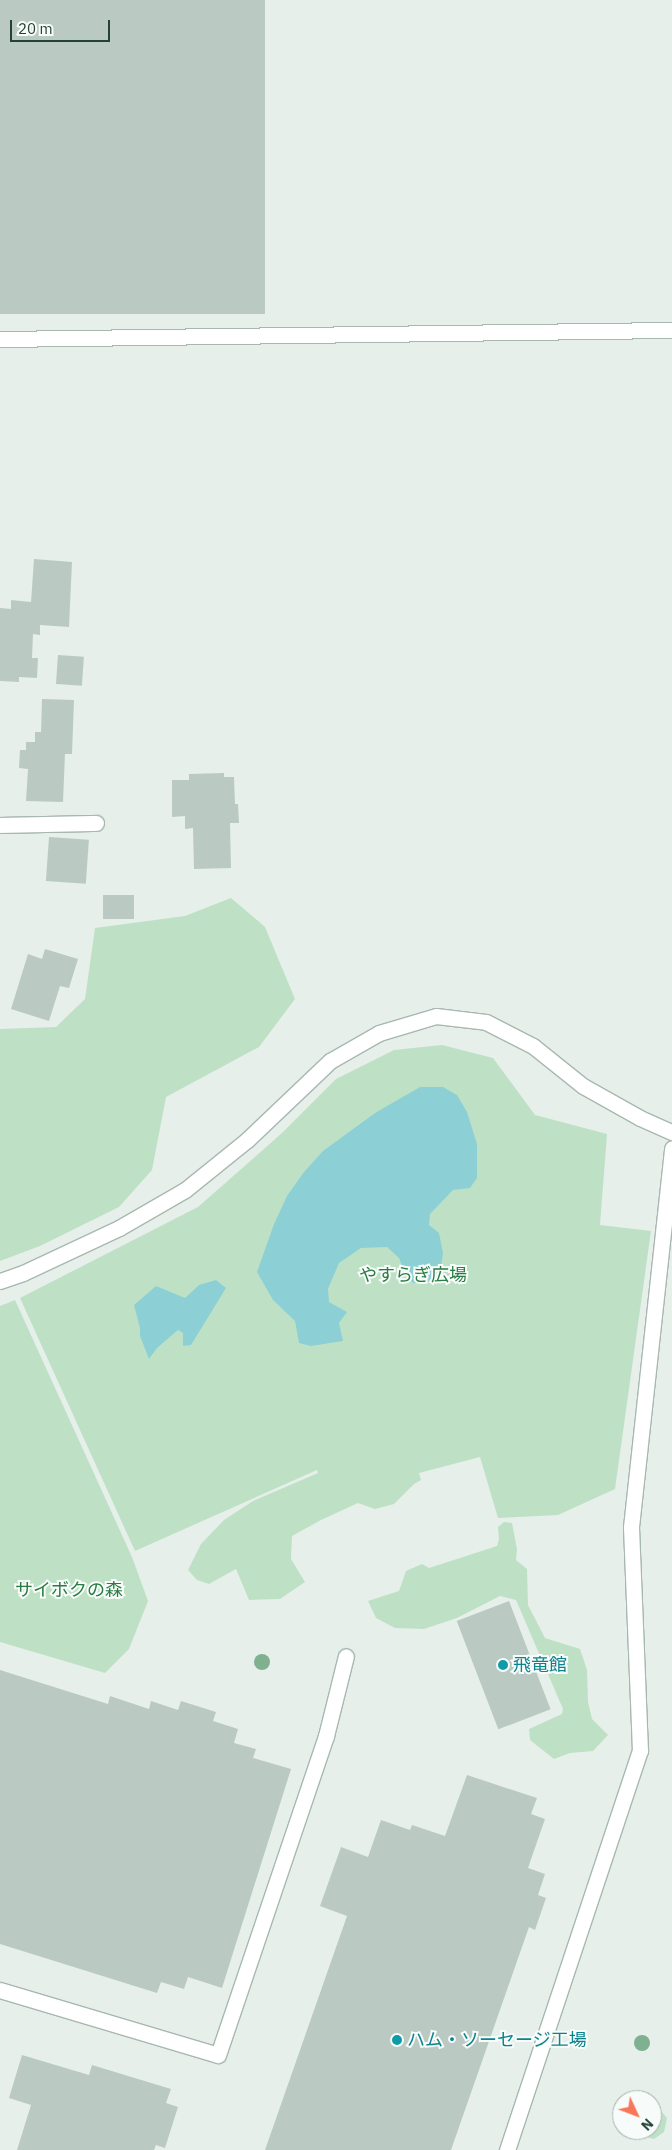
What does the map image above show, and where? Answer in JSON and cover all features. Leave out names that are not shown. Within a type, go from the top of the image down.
[{"type":"street","points":[[0,339],[672,330]]},
{"type":"street","points":[[0,825],[96,823]]},
{"type":"street","points":[[0,1281],[23,1273],[119,1228],[185,1190],[247,1140],[330,1061],[380,1034],[436,1016],[486,1022],[533,1046],[584,1086],[640,1118],[672,1132]]},
{"type":"street","points":[[507,2150],[640,1751],[631,1527],[672,1148]]},
{"type":"street","points":[[0,1990],[218,2055],[326,1736],[346,1656]]},
{"type":"green space","points":[[231,898],[265,927],[295,999],[259,1047],[166,1097],[152,1170],[119,1207],[40,1246],[0,1261],[0,1029],[56,1027],[85,999],[95,928],[185,916]]},
{"type":"green space","name":"やすらぎ広場","points":[[442,1045],[493,1058],[535,1115],[607,1134],[600,1225],[651,1231],[615,1489],[558,1515],[498,1518],[480,1457],[419,1473],[421,1480],[414,1484],[394,1504],[375,1509],[358,1503],[292,1536],[291,1559],[305,1582],[280,1599],[249,1600],[236,1569],[209,1584],[197,1580],[188,1570],[201,1544],[224,1520],[253,1501],[318,1473],[317,1470],[135,1551],[20,1298],[198,1207],[282,1133],[336,1079],[394,1050]]},
{"type":"green space","name":"サイボクの森","points":[[15,1300],[132,1557],[148,1601],[129,1649],[105,1673],[0,1642],[0,1306]]},
{"type":"green space","points":[[504,1522],[512,1523],[517,1549],[516,1560],[527,1569],[528,1605],[545,1638],[580,1649],[587,1670],[588,1702],[592,1719],[608,1735],[593,1751],[570,1753],[554,1759],[530,1740],[529,1729],[562,1714],[563,1709],[516,1600],[500,1596],[457,1618],[424,1629],[395,1628],[376,1618],[368,1601],[399,1591],[406,1571],[422,1564],[429,1568],[497,1546],[499,1539],[498,1527]]},
{"type":"green space","points":[[662,2112],[667,2118],[662,2133]]},
{"type":"water","points":[[420,1087],[443,1087],[457,1095],[467,1112],[477,1144],[477,1178],[470,1188],[453,1190],[430,1214],[429,1225],[439,1233],[443,1253],[440,1274],[428,1281],[413,1283],[406,1276],[399,1258],[387,1247],[361,1248],[339,1263],[328,1289],[329,1302],[347,1312],[339,1323],[343,1341],[311,1346],[299,1343],[295,1321],[273,1300],[257,1272],[274,1224],[287,1196],[304,1172],[323,1151],[375,1113]]},
{"type":"water","points":[[216,1280],[226,1288],[191,1345],[183,1346],[183,1333],[178,1330],[157,1348],[149,1359],[140,1336],[140,1328],[134,1305],[156,1286],[185,1298],[199,1285]]},
{"type":"building","points":[[0,0],[265,0],[265,314],[0,314]]},
{"type":"building","points":[[34,559],[72,562],[69,627],[40,625],[40,635],[33,634],[32,658],[38,658],[37,678],[19,677],[19,682],[0,681],[0,608],[11,609],[11,600],[31,602]]},
{"type":"building","points":[[58,655],[84,657],[82,686],[56,684]]},
{"type":"building","points":[[42,699],[74,700],[72,754],[65,754],[63,802],[26,801],[28,769],[19,768],[20,750],[26,750],[26,742],[35,742],[35,732],[41,732]]},
{"type":"building","points":[[224,773],[224,777],[234,777],[235,804],[238,804],[239,823],[230,823],[231,868],[194,869],[193,828],[185,829],[185,816],[172,817],[172,780],[189,780],[189,774]]},
{"type":"building","points":[[49,837],[89,840],[86,884],[46,881]]},
{"type":"building","points":[[103,895],[134,895],[134,919],[103,919]]},
{"type":"building","points":[[45,949],[78,959],[69,988],[60,986],[49,1021],[11,1009],[28,954],[42,959]]},
{"type":"building","name":"飛竜館","points":[[509,1601],[551,1709],[498,1729],[457,1621]]},
{"type":"building","points":[[0,1670],[108,1704],[110,1696],[149,1709],[151,1701],[178,1710],[181,1701],[216,1712],[213,1721],[238,1729],[234,1743],[256,1749],[253,1758],[291,1769],[222,1988],[188,1977],[184,1989],[161,1982],[157,1993],[0,1944]]},
{"type":"building","name":"ハム・ソーセージ工場","points":[[467,1775],[537,1798],[531,1814],[545,1819],[528,1868],[545,1874],[538,1895],[546,1898],[535,1930],[529,1927],[451,2150],[265,2150],[347,1916],[320,1906],[341,1847],[368,1857],[381,1820],[410,1830],[412,1825],[445,1836]]},
{"type":"building","points":[[22,2055],[89,2075],[92,2065],[171,2089],[166,2103],[178,2107],[165,2148],[156,2145],[154,2150],[17,2150],[31,2105],[9,2098]]},
{"type":"place","name":"飛竜館","points":[[503,1665]]},
{"type":"place","name":"ハム・ソーセージ工場","points":[[397,2040]]}]
